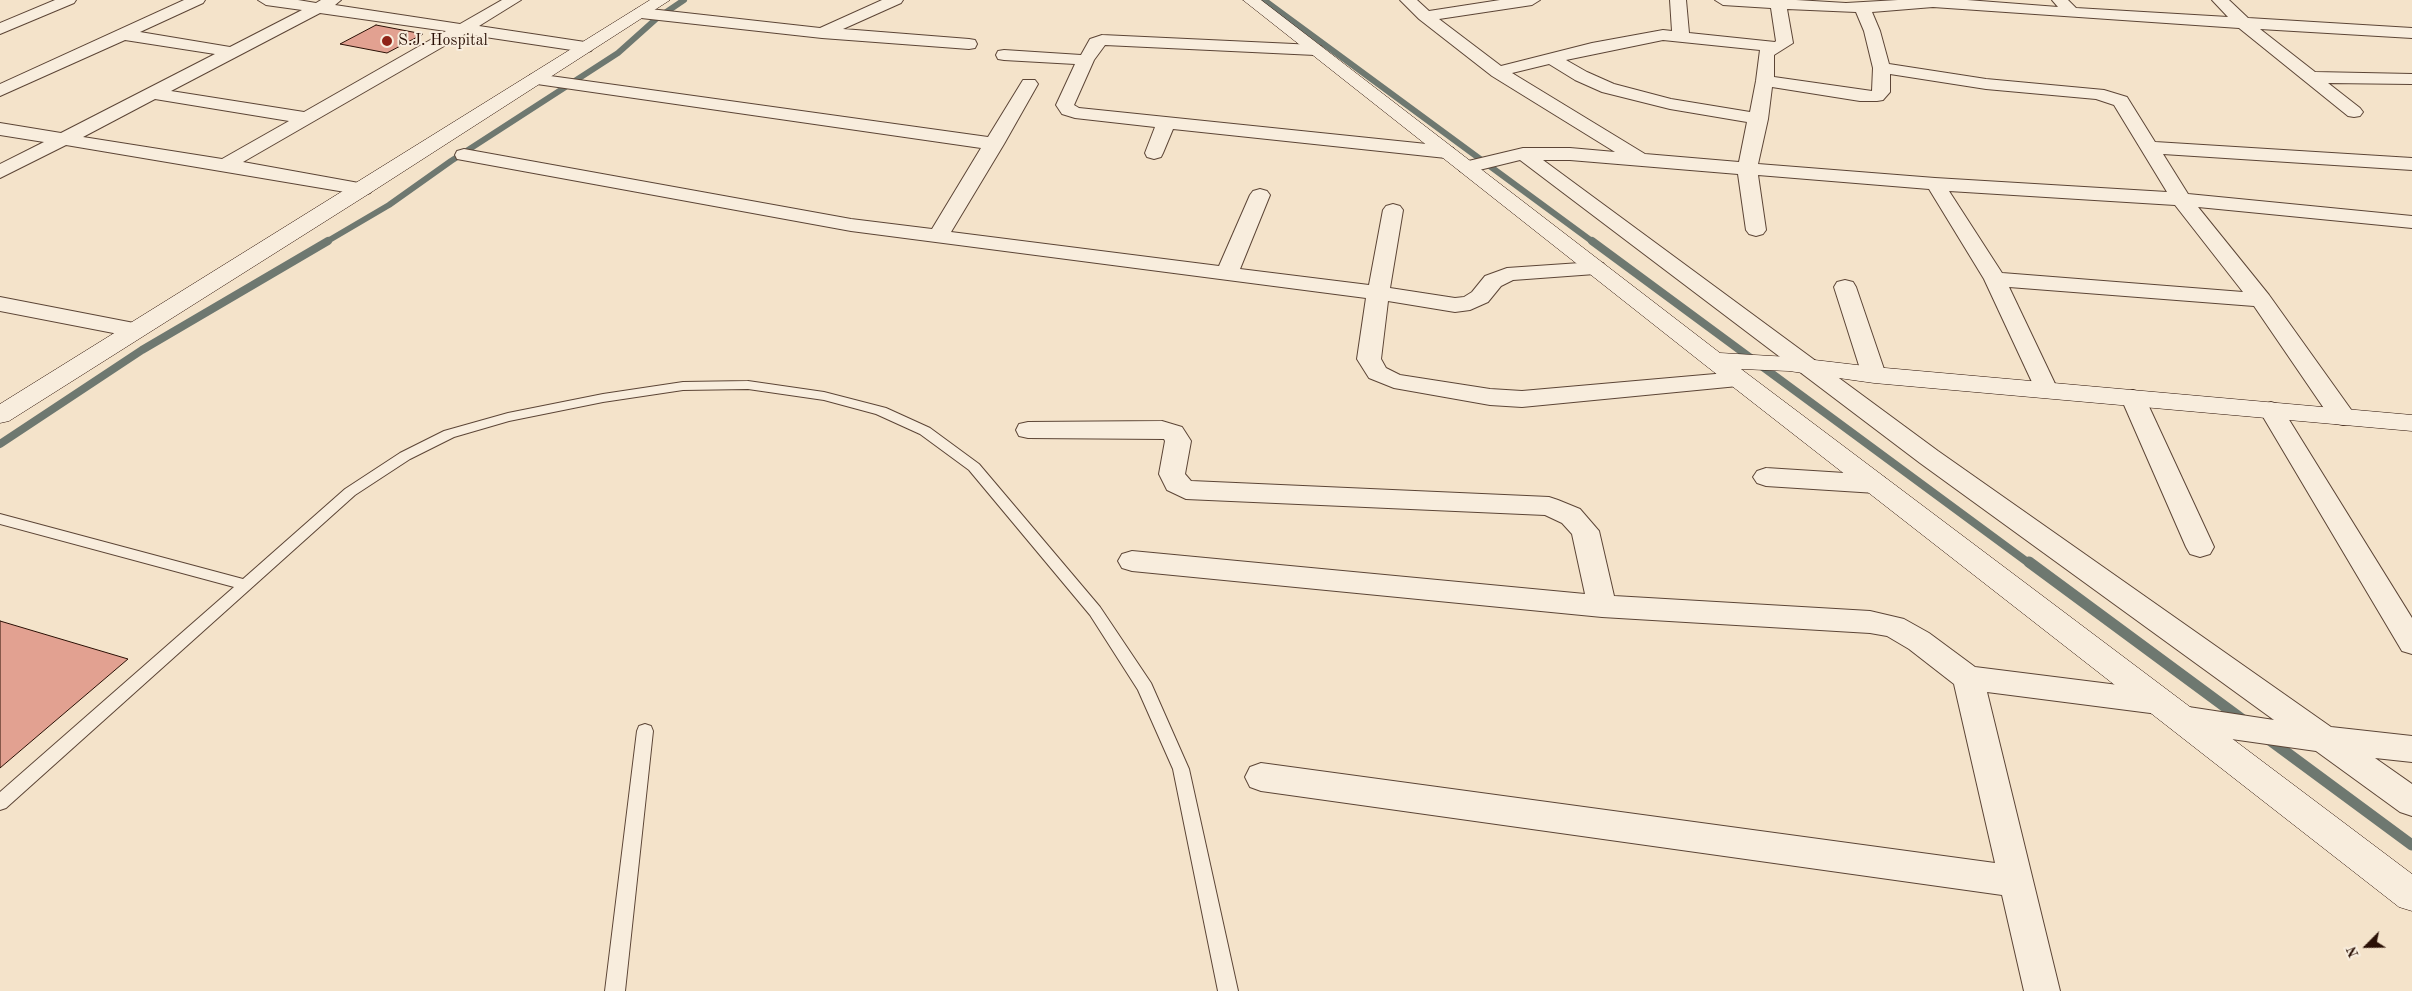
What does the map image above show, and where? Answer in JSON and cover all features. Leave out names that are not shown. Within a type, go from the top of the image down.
[{"type":"street","points":[[0,29],[68,0]]},
{"type":"street","points":[[0,91],[197,0]]},
{"type":"street","points":[[266,0],[325,4],[462,29],[585,47]]},
{"type":"street","points":[[225,165],[513,0]]},
{"type":"street","points":[[822,33],[895,0]]},
{"type":"street","points":[[1251,0],[1446,152],[1474,166],[1596,268],[1714,360],[1747,371],[1876,484],[2412,895]]},
{"type":"street","points":[[1408,0],[1425,16],[1498,72],[1642,161]]},
{"type":"street","points":[[1425,16],[1532,0]]},
{"type":"street","points":[[1678,0],[1681,36]]},
{"type":"street","points":[[1723,0],[1778,5],[1862,8],[1907,2],[1933,2],[2071,13],[2412,33]]},
{"type":"street","points":[[2060,0],[2071,13]]},
{"type":"street","points":[[2220,0],[2243,23],[2354,112]]},
{"type":"street","points":[[0,172],[325,4]]},
{"type":"street","points":[[1756,230],[1747,169],[1759,119],[1765,81],[1766,53],[1785,43],[1778,5]]},
{"type":"street","points":[[1765,81],[1870,97],[1881,92],[1882,68],[1872,30],[1862,8]]},
{"type":"street","points":[[0,415],[134,330],[542,79],[585,47],[655,11],[822,33],[969,44]]},
{"type":"street","points":[[121,34],[232,52]]},
{"type":"street","points":[[1498,72],[1645,37],[1681,36],[1776,48]]},
{"type":"street","points":[[1315,50],[1102,40],[1096,43],[1086,60],[1065,105],[1068,110],[1075,113],[1446,152]]},
{"type":"street","points":[[1004,55],[1086,60]]},
{"type":"street","points":[[1553,58],[1581,76],[1608,88],[1670,104],[1759,119]]},
{"type":"street","points":[[1882,68],[1986,84],[2110,96],[2121,101],[2181,199],[2261,300],[2343,417]]},
{"type":"street","points":[[2310,77],[2412,79]]},
{"type":"street","points":[[542,79],[995,144]]},
{"type":"street","points":[[938,236],[995,144],[1029,84]]},
{"type":"street","points":[[153,93],[306,118]]},
{"type":"street","points":[[1154,153],[1166,123]]},
{"type":"street","points":[[0,129],[66,138],[363,189]]},
{"type":"street","points":[[2148,147],[2412,164]]},
{"type":"street","points":[[1474,166],[1513,156],[1570,154],[1935,184],[2181,199],[2402,221],[2412,241]]},
{"type":"street","points":[[464,155],[851,225],[1227,273],[1455,305],[1470,303],[1480,297],[1493,281],[1508,274],[1527,271],[1596,268]]},
{"type":"street","points":[[1513,156],[1797,365],[2412,802]]},
{"type":"street","points":[[1935,184],[1995,279],[2046,390]]},
{"type":"street","points":[[1227,273],[1260,195]]},
{"type":"street","points":[[1393,210],[1378,293],[1369,359],[1377,373],[1394,381],[1490,397],[1522,399],[1797,365],[1874,374],[2412,423]]},
{"type":"street","points":[[1995,279],[2261,300]]},
{"type":"street","points":[[1845,287],[1874,374]]},
{"type":"street","points":[[0,304],[134,330]]},
{"type":"street","points":[[2133,398],[2200,547]]},
{"type":"street","points":[[2271,410],[2412,643]]},
{"type":"street","points":[[1028,430],[1162,429],[1172,433],[1178,441],[1172,474],[1176,484],[1186,490],[1549,506],[1572,516],[1585,530],[1602,606]]},
{"type":"street","points":[[1766,477],[1876,484]]},
{"type":"street","points":[[1132,561],[1602,606],[1870,622],[1894,627],[1919,641],[1968,678],[2170,711],[2247,729],[2412,749]]},
{"type":"street","points":[[1968,678],[2042,991]]},
{"type":"street","points":[[1261,777],[2015,882]]},
{"type":"lane","points":[[0,803],[350,492],[405,456],[449,434],[508,418],[603,398],[683,386],[739,385],[824,396],[881,411],[925,431],[974,467],[1095,611],[1145,686],[1181,769],[1228,991]]},
{"type":"lane","points":[[0,519],[246,585]]},
{"type":"lane","points":[[615,991],[645,731]]},
{"type":"building","points":[[376,25],[423,34],[387,53],[340,44]]},
{"type":"building","points":[[0,621],[128,659],[0,768]]},
{"type":"waterway","points":[[326,242],[389,205],[451,161],[618,53],[656,19],[684,0]]},
{"type":"waterway","points":[[1264,0],[1593,242]]},
{"type":"waterway","points":[[0,444],[142,350],[328,241]]},
{"type":"waterway","points":[[1592,241],[2030,564]]},
{"type":"waterway","points":[[2029,562],[2243,720]]},
{"type":"waterway","points":[[2267,738],[2412,845]]},
{"type":"place","name":"S.J. Hospital","points":[[387,41]]}]
